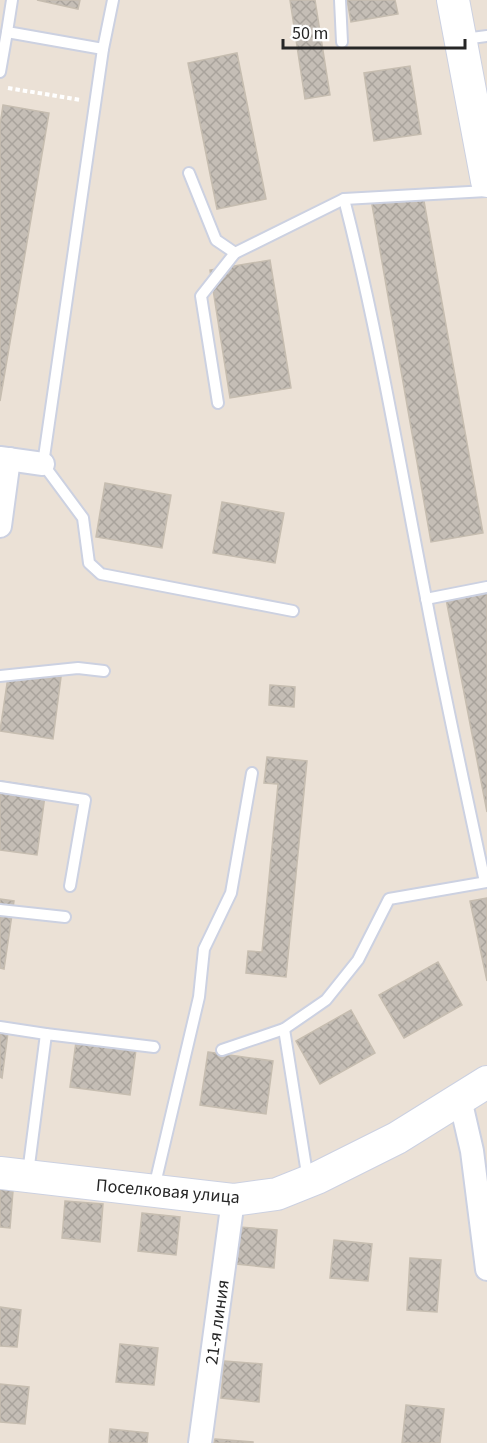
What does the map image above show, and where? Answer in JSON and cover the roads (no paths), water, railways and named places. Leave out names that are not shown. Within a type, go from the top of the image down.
[{"type":"street","points":[[453,0],[474,37],[487,182]]},
{"type":"street","points":[[0,526],[4,459],[43,464]]},
{"type":"street","name":"Поселковая улица","points":[[14,1174],[233,1200],[277,1194],[397,1138],[487,1082]]},
{"type":"street","points":[[460,1099],[472,1151],[487,1269]]},
{"type":"street","name":"21-я линия","points":[[200,1443],[233,1200]]},
{"type":"lane","points":[[0,72],[12,0]]},
{"type":"lane","points":[[113,0],[103,49],[43,464],[83,518],[89,563],[101,574],[293,611]]},
{"type":"lane","points":[[340,0],[342,42]]},
{"type":"lane","points":[[7,32],[103,49]]},
{"type":"lane","points":[[189,173],[216,240],[235,253]]},
{"type":"lane","points":[[218,403],[201,296],[235,253],[344,199],[487,191]]},
{"type":"lane","points":[[222,1050],[284,1029],[326,1000],[358,960],[389,899],[486,882],[426,599],[363,275],[344,199]]},
{"type":"lane","points":[[426,599],[487,587]]},
{"type":"lane","points":[[0,676],[78,668],[104,671]]},
{"type":"lane","points":[[153,1191],[199,997],[204,949],[231,893],[252,773]]},
{"type":"lane","points":[[0,787],[85,800],[70,885]]},
{"type":"lane","points":[[0,910],[65,917]]},
{"type":"lane","points":[[0,1027],[154,1047]]},
{"type":"lane","points":[[284,1029],[308,1181]]},
{"type":"lane","points":[[14,1174],[46,1034]]}]
